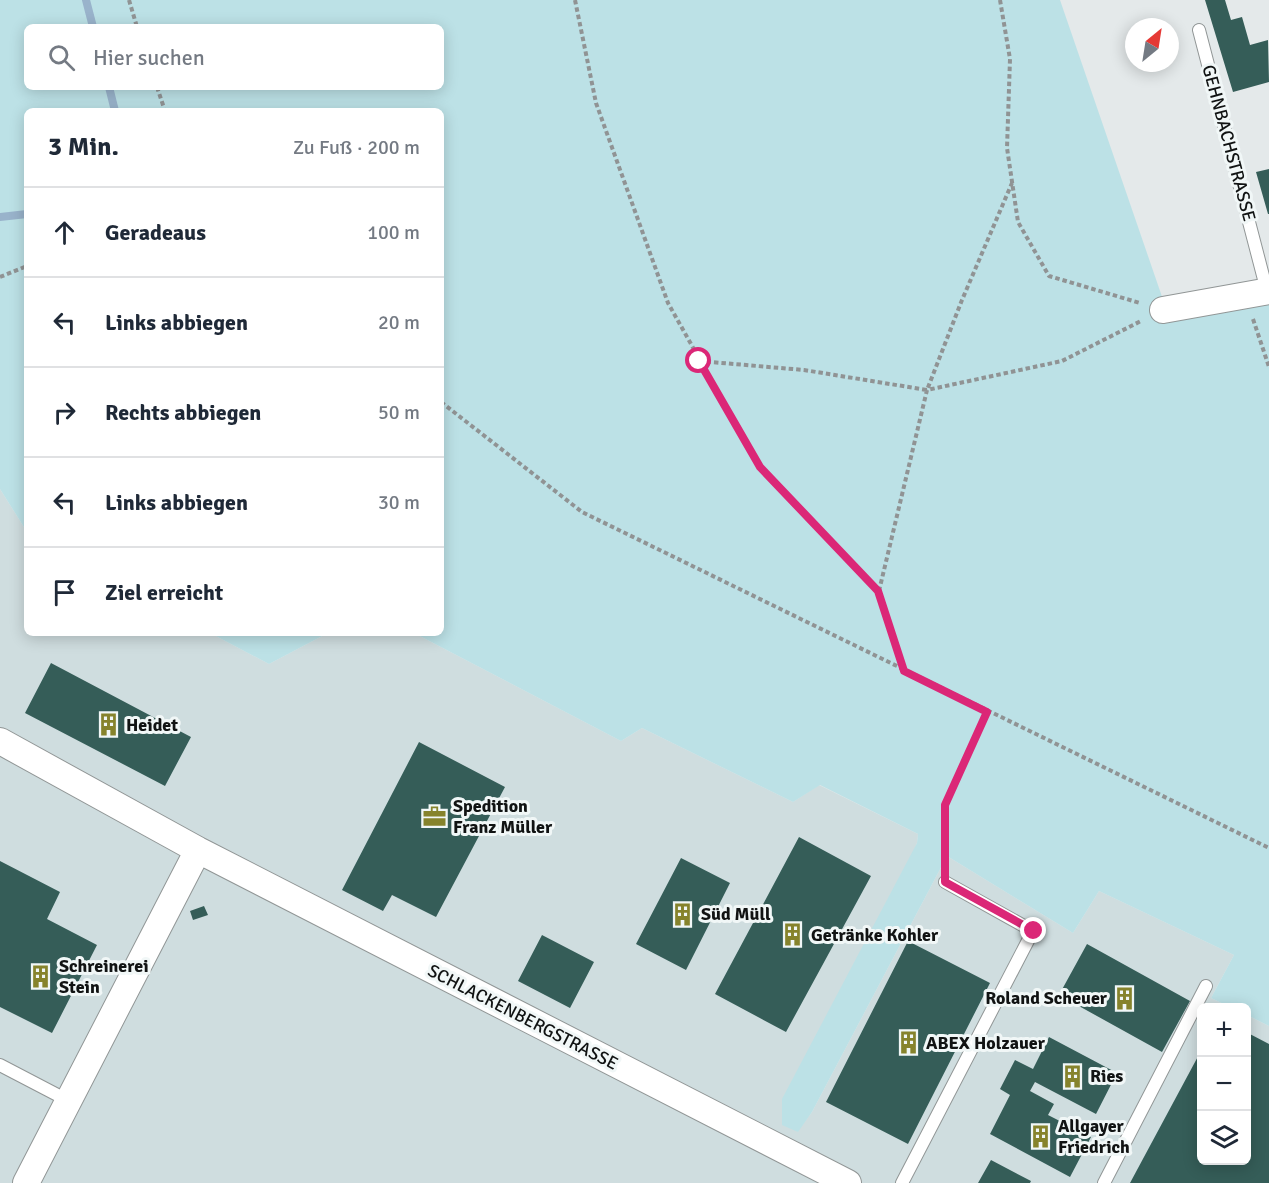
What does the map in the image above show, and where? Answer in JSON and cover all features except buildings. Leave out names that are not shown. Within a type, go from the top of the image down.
[{"type":"street","points":[[1163,310],[1261,292]]},
{"type":"street","name":"SCHLACKENBERGSTRASSE","points":[[0,741],[198,850],[848,1183]]},
{"type":"street","points":[[26,1183],[198,850]]},
{"type":"lane","name":"GEHNBACHSTRASSE","points":[[1199,30],[1261,292]]},
{"type":"lane","points":[[902,1183],[1034,931],[945,882]]},
{"type":"lane","points":[[1104,1183],[1206,986]]},
{"type":"lane","points":[[0,1065],[69,1101]]},
{"type":"path","points":[[129,0],[137,24]]},
{"type":"path","points":[[575,0],[596,103],[668,303],[760,467],[878,591],[904,671]]},
{"type":"path","points":[[1000,0],[1010,59],[1007,148],[1018,222],[1049,276],[1163,310]]},
{"type":"path","points":[[158,90],[164,108]]},
{"type":"path","points":[[878,591],[927,390],[962,300],[1012,183]]},
{"type":"path","points":[[0,277],[24,267]]},
{"type":"path","points":[[1261,292],[1257,338],[1269,367]]},
{"type":"path","points":[[699,361],[804,370],[927,390],[1062,361],[1163,310]]},
{"type":"path","points":[[444,404],[582,512],[1269,848]]},
{"type":"path","points":[[945,882],[945,805],[987,712]]},
{"type":"shaded area","points":[[0,0],[1060,0],[1170,320],[1269,294],[1269,1026],[1251,1017],[1251,1003],[1222,1003],[1211,998],[1234,955],[1099,891],[1073,933],[947,856],[812,1112],[798,1132],[782,1125],[782,1099],[917,843],[918,834],[820,785],[793,802],[642,728],[621,741],[420,636],[444,636],[444,108],[24,108],[24,527],[0,489]]},
{"type":"shaded area","points":[[0,489],[24,527],[24,636],[216,636],[269,664],[322,636],[420,636],[621,741],[642,728],[793,802],[819,785],[918,834],[917,843],[797,1132],[812,1112],[947,856],[1073,933],[1099,891],[1234,955],[1211,998],[1222,1003],[1197,1003],[1197,1165],[1251,1165],[1251,1017],[1269,1026],[1269,1183],[0,1183]]},
{"type":"shaded area","points":[[216,636],[322,636],[269,664]]},
{"type":"waterway","points":[[86,0],[92,24]]},
{"type":"waterway","points":[[110,90],[114,108]]},
{"type":"waterway","points":[[0,217],[24,214]]},
{"type":"place","name":"Heidet","points":[[108,725]]},
{"type":"place","name":"Spedition Franz Müller","points":[[435,816]]},
{"type":"place","name":"Süd Müll","points":[[683,914]]},
{"type":"place","name":"Getränke Kohler","points":[[793,935]]},
{"type":"place","name":"Schreinerei Stein","points":[[41,976]]},
{"type":"place","name":"Roland Scheuer","points":[[1125,998]]},
{"type":"place","name":"ABEX Holzauer","points":[[908,1043]]},
{"type":"place","name":"Ries","points":[[1072,1076]]},
{"type":"place","name":"Allgayer Friedrich","points":[[1040,1136]]},
{"type":"route","points":[[699,361],[760,467],[878,591],[904,671],[987,712],[945,805],[945,882],[1034,931]]}]
